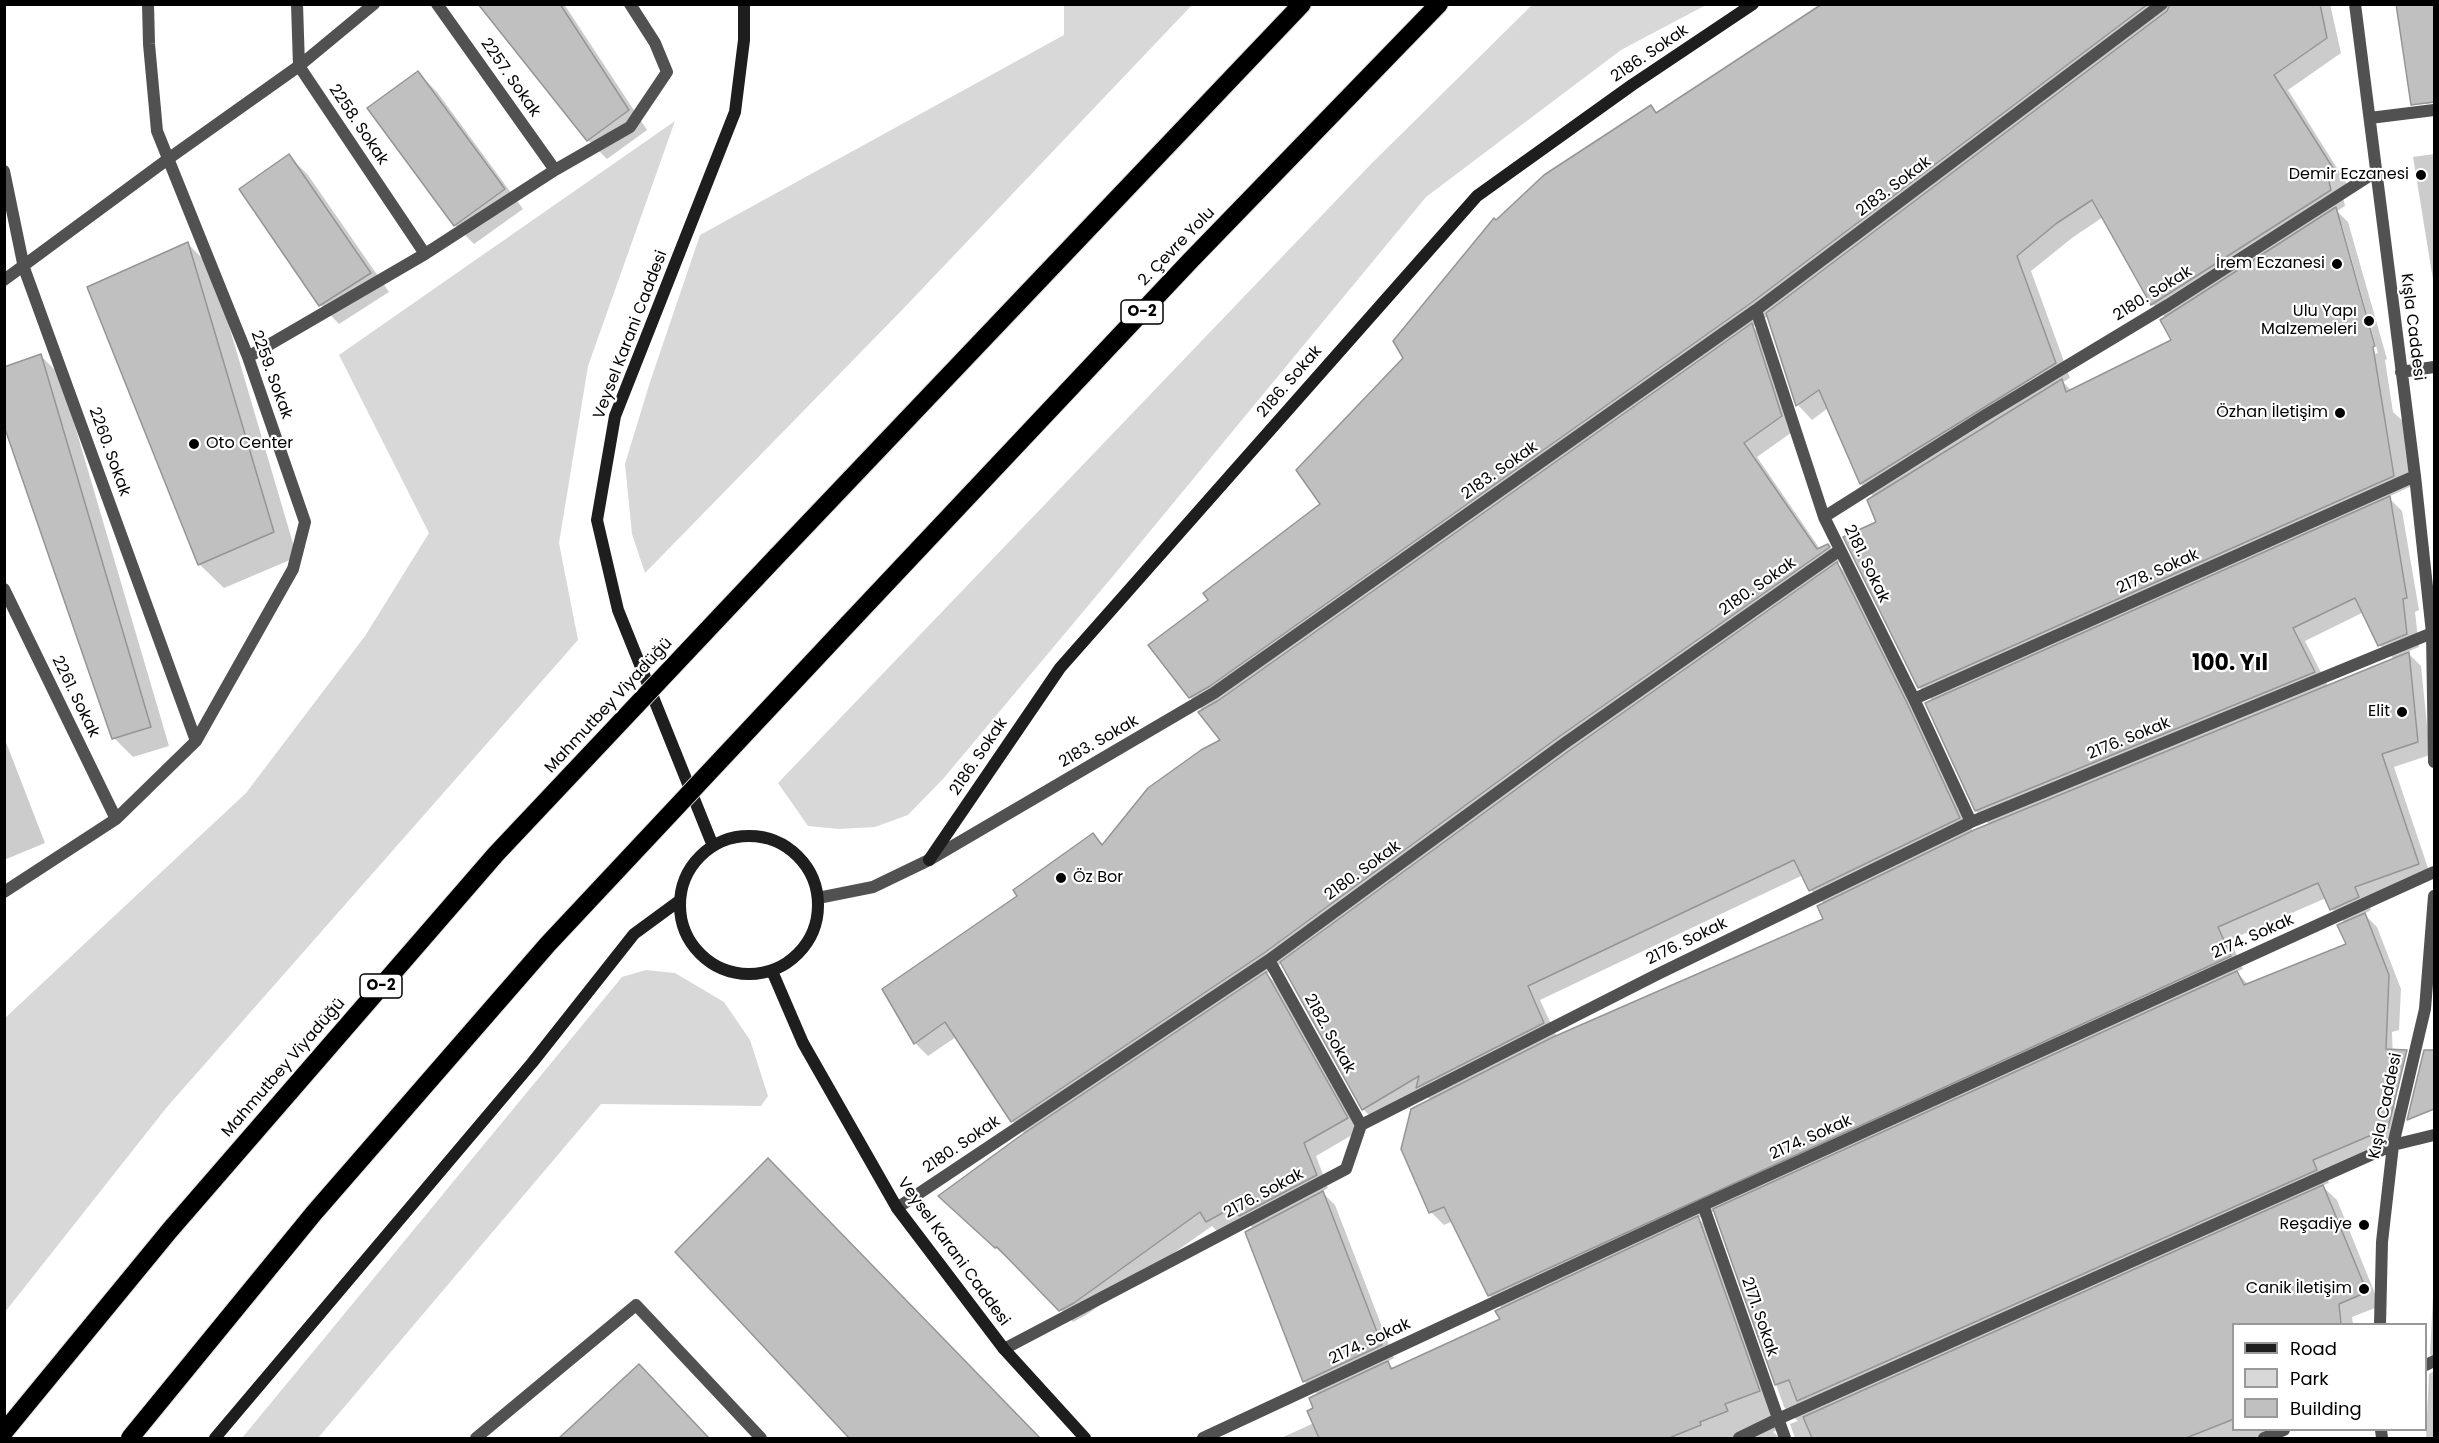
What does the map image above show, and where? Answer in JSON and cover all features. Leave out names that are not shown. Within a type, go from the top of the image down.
[{"type":"highway","name":"Mahmutbey Viyadüğü","points":[[4,1432],[170,1230],[488,863],[777,555],[1302,4]]},
{"type":"highway","name":"2. Çevre Yolu","points":[[130,1438],[314,1213],[548,944],[1190,261],[1439,4]]},
{"type":"main road","name":"Veysel Karani Caddesi","points":[[713,846],[618,610],[597,520],[615,416],[735,112],[744,40],[744,4]]},
{"type":"main road","name":"2186. Sokak","points":[[929,860],[1060,668],[1477,196],[1753,4]]},
{"type":"main road","points":[[757,836],[780,843],[799,856],[812,875],[819,898],[817,921],[808,943],[792,960],[772,971],[749,975],[726,971],[706,960],[691,944],[682,923],[680,901],[684,879],[696,860],[713,846],[734,837],[757,836]]},
{"type":"main road","points":[[215,1438],[532,1063],[634,934],[680,901]]},
{"type":"main road","name":"Veysel Karani Caddesi","points":[[772,971],[803,1043],[897,1208],[1004,1349],[1085,1438]]},
{"type":"street","name":"2259. Sokak","points":[[4,892],[116,819],[196,741],[293,569],[305,522],[248,357],[157,130],[149,44],[148,4]]},
{"type":"street","points":[[297,4],[299,66]]},
{"type":"street","points":[[4,280],[24,268],[168,159],[299,66],[374,4]]},
{"type":"street","name":"2257. Sokak","points":[[437,4],[555,170]]},
{"type":"street","points":[[248,357],[425,254],[555,170],[630,127],[667,72],[656,43],[630,4]]},
{"type":"street","name":"2183. Sokak","points":[[819,898],[873,887],[929,860],[1214,693],[1756,310],[2162,4]]},
{"type":"street","name":"Kışla Caddesi","points":[[2355,4],[2401,372],[2430,568],[2434,762]]},
{"type":"street","name":"2258. Sokak","points":[[299,66],[425,254]]},
{"type":"street","points":[[2370,118],[2434,110]]},
{"type":"street","name":"2260. Sokak","points":[[4,171],[24,268],[196,741]]},
{"type":"street","name":"2180. Sokak","points":[[1824,518],[1984,416],[2168,305],[2377,171]]},
{"type":"street","name":"2181. Sokak","points":[[1756,310],[1824,518],[1914,699],[1971,822]]},
{"type":"street","points":[[2401,372],[2434,367]]},
{"type":"street","name":"2178. Sokak","points":[[1914,699],[2415,476]]},
{"type":"street","name":"2180. Sokak","points":[[897,1208],[1269,960],[1565,743],[1840,550]]},
{"type":"street","name":"2261. Sokak","points":[[4,589],[116,819]]},
{"type":"street","name":"2176. Sokak","points":[[1004,1349],[1346,1169],[1361,1125],[1658,974],[1971,822],[2432,633]]},
{"type":"street","name":"2174. Sokak","points":[[1203,1438],[1703,1205],[2434,872]]},
{"type":"street","name":"Kışla Caddesi","points":[[2380,1323],[2382,1242],[2393,1145],[2430,1008],[2434,896]]},
{"type":"street","name":"2182. Sokak","points":[[1269,960],[1361,1125]]},
{"type":"street","points":[[1739,1438],[2393,1145],[2434,1135]]},
{"type":"street","name":"2171. Sokak","points":[[1703,1205],[1785,1438]]},
{"type":"street","points":[[476,1438],[636,1305],[760,1438]]},
{"type":"street","points":[[2264,1438],[2281,1431]]},
{"type":"green space","points":[[1064,5],[1192,5],[903,309],[645,573],[632,534],[625,464],[700,235],[1064,35]]},
{"type":"green space","points":[[1532,5],[1706,5],[1621,50],[1426,197],[943,779],[908,815],[875,827],[839,829],[808,826],[778,783],[1372,163]]},
{"type":"green space","points":[[675,121],[588,366],[559,543],[578,640],[167,1107],[5,1312],[5,1018],[246,793],[365,636],[429,533],[339,355]]},
{"type":"green space","points":[[646,970],[675,973],[724,1002],[750,1040],[768,1096],[761,1106],[601,1104],[318,1438],[242,1438],[622,977]]},
{"type":"building","points":[[478,4],[560,4],[629,110],[587,141]]},
{"type":"building","points":[[1822,4],[2148,4],[1751,303],[1210,686],[1189,698],[1148,645],[1208,600],[1203,593],[1320,504],[1296,470],[1403,358],[1393,341],[1494,218],[1496,220],[1544,175],[1651,105],[1656,113]]},
{"type":"building","points":[[2170,4],[2320,4],[2327,38],[2274,75],[2333,168],[2327,173],[2331,190],[2151,305],[2092,200],[2057,223],[2017,256],[2056,363],[1860,484],[1819,390],[1796,406],[1766,313],[2167,11]]},
{"type":"building","points":[[2396,4],[2434,4],[2434,102],[2411,105]]},
{"type":"building","points":[[418,71],[505,189],[454,226],[367,108]]},
{"type":"building","points":[[289,154],[371,273],[319,306],[239,189]]},
{"type":"building","points":[[2336,207],[2375,346],[2373,347],[2394,476],[1918,688],[1843,537],[1876,522],[1867,500],[2062,379],[2066,392],[2171,340],[2160,320]]},
{"type":"building","points":[[188,242],[274,532],[198,565],[87,287]]},
{"type":"building","points":[[1752,323],[1782,416],[1744,443],[1817,549],[1828,544],[1830,547],[1560,736],[1264,953],[1011,1122],[945,1022],[914,1044],[882,989],[1017,896],[1013,890],[1093,833],[1102,845],[1148,788],[1201,750],[1220,740],[1198,712],[1219,700]]},
{"type":"building","points":[[41,354],[151,727],[112,739],[4,426],[4,367]]},
{"type":"building","points":[[2390,496],[2407,598],[2403,599],[2407,634],[2378,646],[2355,598],[2293,628],[2315,672],[1975,811],[1925,703]]},
{"type":"building","points":[[1837,562],[1907,703],[1960,818],[1809,891],[1794,860],[1528,986],[1544,1023],[1416,1088],[1419,1076],[1362,1110],[1280,962],[1570,750]]},
{"type":"building","points":[[2409,652],[2418,742],[2382,754],[2419,864],[2355,887],[2359,897],[2330,910],[2318,883],[2218,927],[2231,956],[1488,1296],[1444,1207],[1429,1213],[1401,1149],[1411,1109],[1551,1038],[1823,919],[1817,906],[1974,830]]},
{"type":"building","points":[[2365,913],[2389,975],[2386,1049],[2407,1050],[2388,1128],[2313,1160],[2317,1170],[1797,1401],[1789,1380],[1775,1385],[1713,1209],[2237,971],[2244,985],[2346,944],[2337,925]]},
{"type":"building","points":[[1266,972],[1348,1118],[1304,1143],[1317,1175],[1239,1216],[1235,1206],[1206,1222],[1200,1212],[1074,1303],[1059,1311],[997,1247],[995,1248],[938,1196],[1020,1136]]},
{"type":"building","points":[[2424,1050],[2434,1050],[2434,1109],[2407,1120]]},
{"type":"building","points":[[768,1158],[1040,1438],[849,1438],[675,1252]]},
{"type":"building","points":[[2323,1185],[2367,1292],[2339,1304],[2341,1323],[2232,1323],[2232,1420],[2186,1438],[1812,1438],[1803,1417]]},
{"type":"building","points":[[1323,1191],[1382,1345],[1303,1382],[1245,1232]]},
{"type":"building","points":[[1698,1216],[1760,1391],[1725,1404],[1728,1411],[1669,1438],[1319,1438],[1307,1411],[1313,1408],[1309,1398],[1388,1361],[1391,1369],[1500,1319],[1495,1311]]},
{"type":"building","points":[[639,1364],[709,1438],[559,1438]]},
{"type":"place","name":"Demir Eczanesi","points":[[2421,175]]},
{"type":"place","name":"İrem Eczanesi","points":[[2337,264]]},
{"type":"place","name":"Ulu Yapı Malzemeleri","points":[[2369,321]]},
{"type":"place","name":"Özhan İletişim","points":[[2340,413]]},
{"type":"place","name":"Oto Center","points":[[194,444]]},
{"type":"place","name":"Elit","points":[[2402,712]]},
{"type":"place","name":"Öz Bor","points":[[1061,878]]},
{"type":"place","name":"Reşadiye","points":[[2364,1225]]},
{"type":"place","name":"Canik İletişim","points":[[2364,1289]]},
{"type":"district","name":"100. Yıl","points":[[2230,664]]}]
